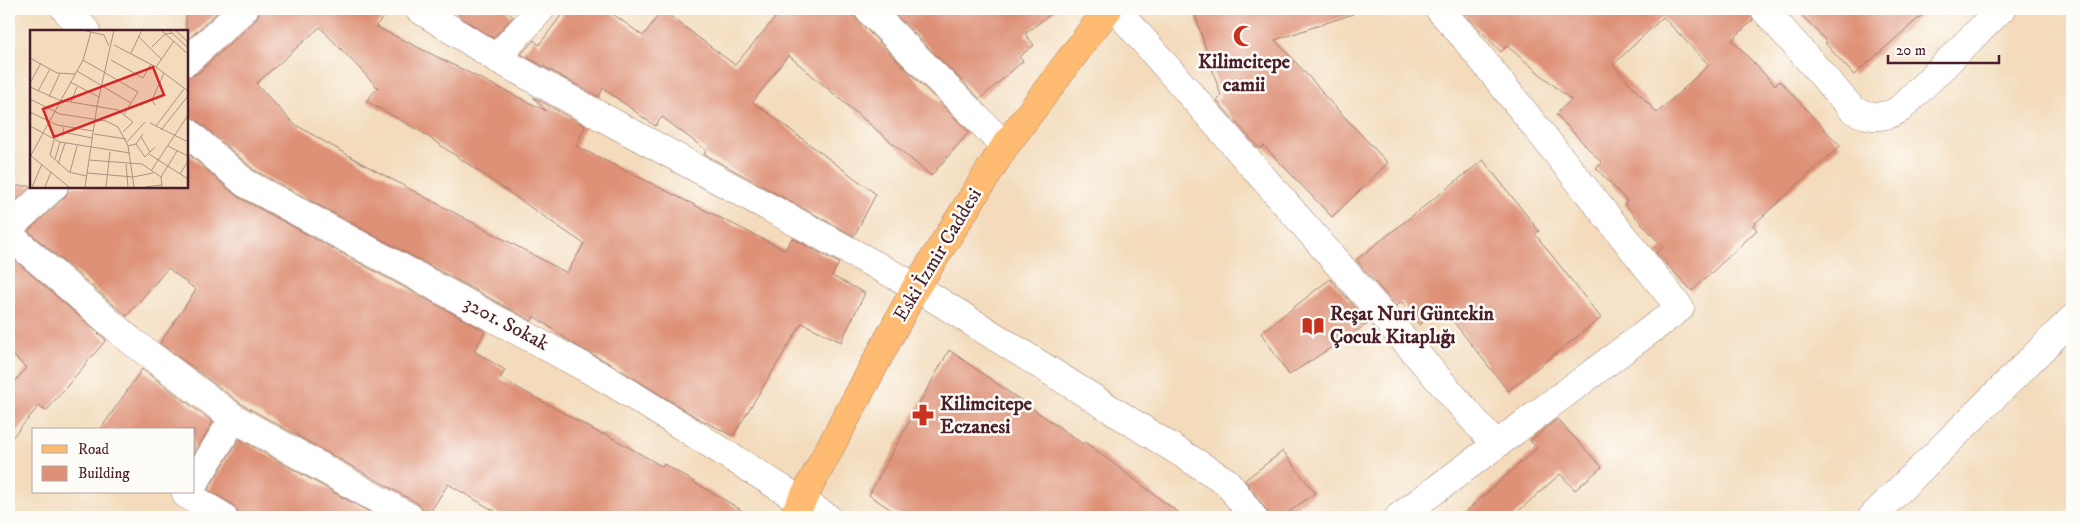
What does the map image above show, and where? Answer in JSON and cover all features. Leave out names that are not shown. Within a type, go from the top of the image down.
[{"type":"main road","name":"Eski İzmir Caddesi","points":[[797,510],[916,287],[1005,146],[1108,9]]},
{"type":"street","points":[[66,9],[85,30]]},
{"type":"street","points":[[188,60],[244,9]]},
{"type":"street","points":[[419,9],[496,58],[916,287],[1227,482],[1253,517]]},
{"type":"street","points":[[496,58],[541,9]]},
{"type":"street","points":[[868,9],[1005,146]]},
{"type":"street","points":[[1116,9],[1495,444]]},
{"type":"street","points":[[1399,517],[1680,308],[1465,38],[1439,9]]},
{"type":"street","points":[[1764,9],[1853,110],[1867,116],[1882,117],[1900,109],[2001,9]]},
{"type":"street","name":"3201. Sokak","points":[[188,133],[245,183],[608,380],[797,510],[827,517]]},
{"type":"street","points":[[9,228],[52,188]]},
{"type":"street","points":[[9,235],[130,340],[234,418],[409,517]]},
{"type":"street","points":[[1872,517],[2072,319]]},
{"type":"street","points":[[195,480],[234,418]]},
{"type":"street","points":[[186,494],[223,517]]},
{"type":"building","points":[[186,9],[221,9],[188,39],[188,30],[186,30]]},
{"type":"building","points":[[259,9],[393,9],[375,26],[546,111],[533,97],[585,126],[576,146],[785,250],[792,238],[839,263],[832,276],[865,293],[841,342],[802,323],[733,436],[696,417],[616,367],[572,343],[534,316],[532,321],[254,170],[196,119],[188,117],[188,76],[197,74],[255,21],[259,14]],"holes":[[[320,27],[378,88],[366,101],[420,131],[584,244],[567,273],[365,165],[294,124],[256,84]]]},
{"type":"building","points":[[454,9],[505,9],[513,17],[493,38],[463,19]]},
{"type":"building","points":[[566,9],[606,9],[643,36],[662,10],[735,65],[783,9],[853,9],[857,20],[969,132],[931,176],[788,55],[753,102],[876,194],[854,236],[704,154],[706,150],[662,117],[655,126],[603,88],[599,97],[521,54],[534,40],[539,45]]},
{"type":"building","points":[[890,9],[1057,9],[1025,34],[1034,45],[1019,57],[1023,61],[980,99]]},
{"type":"building","points":[[1193,9],[1352,9],[1353,14],[1275,40],[1388,163],[1332,217],[1264,146],[1260,149],[1217,101],[1221,96]]},
{"type":"building","points":[[1460,9],[1749,9],[1753,20],[1732,40],[1775,85],[1780,81],[1840,146],[1753,225],[1757,230],[1692,291],[1656,253],[1663,247],[1624,204],[1627,201],[1596,168],[1602,163],[1556,114],[1571,100],[1507,46],[1501,52]],"holes":[[[1663,17],[1709,65],[1657,113],[1613,65]]]},
{"type":"building","points":[[1796,9],[1929,9],[1854,75],[1825,43],[1827,42]]},
{"type":"building","points":[[188,154],[238,197],[485,331],[474,351],[505,370],[500,378],[603,435],[604,433],[663,467],[664,464],[753,517],[505,517],[448,484],[427,517],[425,517],[423,510],[417,503],[243,405],[160,343],[196,290],[168,268],[127,316],[28,231],[65,197],[68,188],[188,188]]},
{"type":"building","points":[[1483,160],[1539,231],[1535,234],[1601,318],[1508,391],[1442,307],[1419,325],[1402,302],[1396,306],[1356,260]]},
{"type":"building","points":[[9,186],[30,186],[30,187],[9,207]]},
{"type":"building","points":[[9,255],[106,340],[46,411],[39,406],[9,441],[9,389],[26,368],[9,351]]},
{"type":"building","name":"Reşat Nuri Güntekin Çocuk Kitaplığı","points":[[1330,279],[1369,323],[1289,375],[1261,333]]},
{"type":"building","points":[[949,350],[1083,444],[1085,442],[1184,517],[902,517],[869,495]]},
{"type":"building","points":[[142,369],[213,422],[195,452],[195,428],[101,428]]},
{"type":"building","points":[[1557,419],[1602,467],[1575,490],[1560,474],[1512,517],[1460,517],[1537,448],[1530,441]]},
{"type":"building","points":[[239,439],[378,517],[239,517],[237,510],[232,504],[208,490]]},
{"type":"building","points":[[1283,451],[1315,493],[1282,517],[1271,517],[1245,480]]},
{"type":"place","name":"Kilimcitepe camii","points":[[1244,36]]},
{"type":"place","name":"Reşat Nuri Güntekin Çocuk Kitaplığı","points":[[1313,326]]},
{"type":"place","name":"Kilimcitepe Eczanesi","points":[[923,415]]}]
